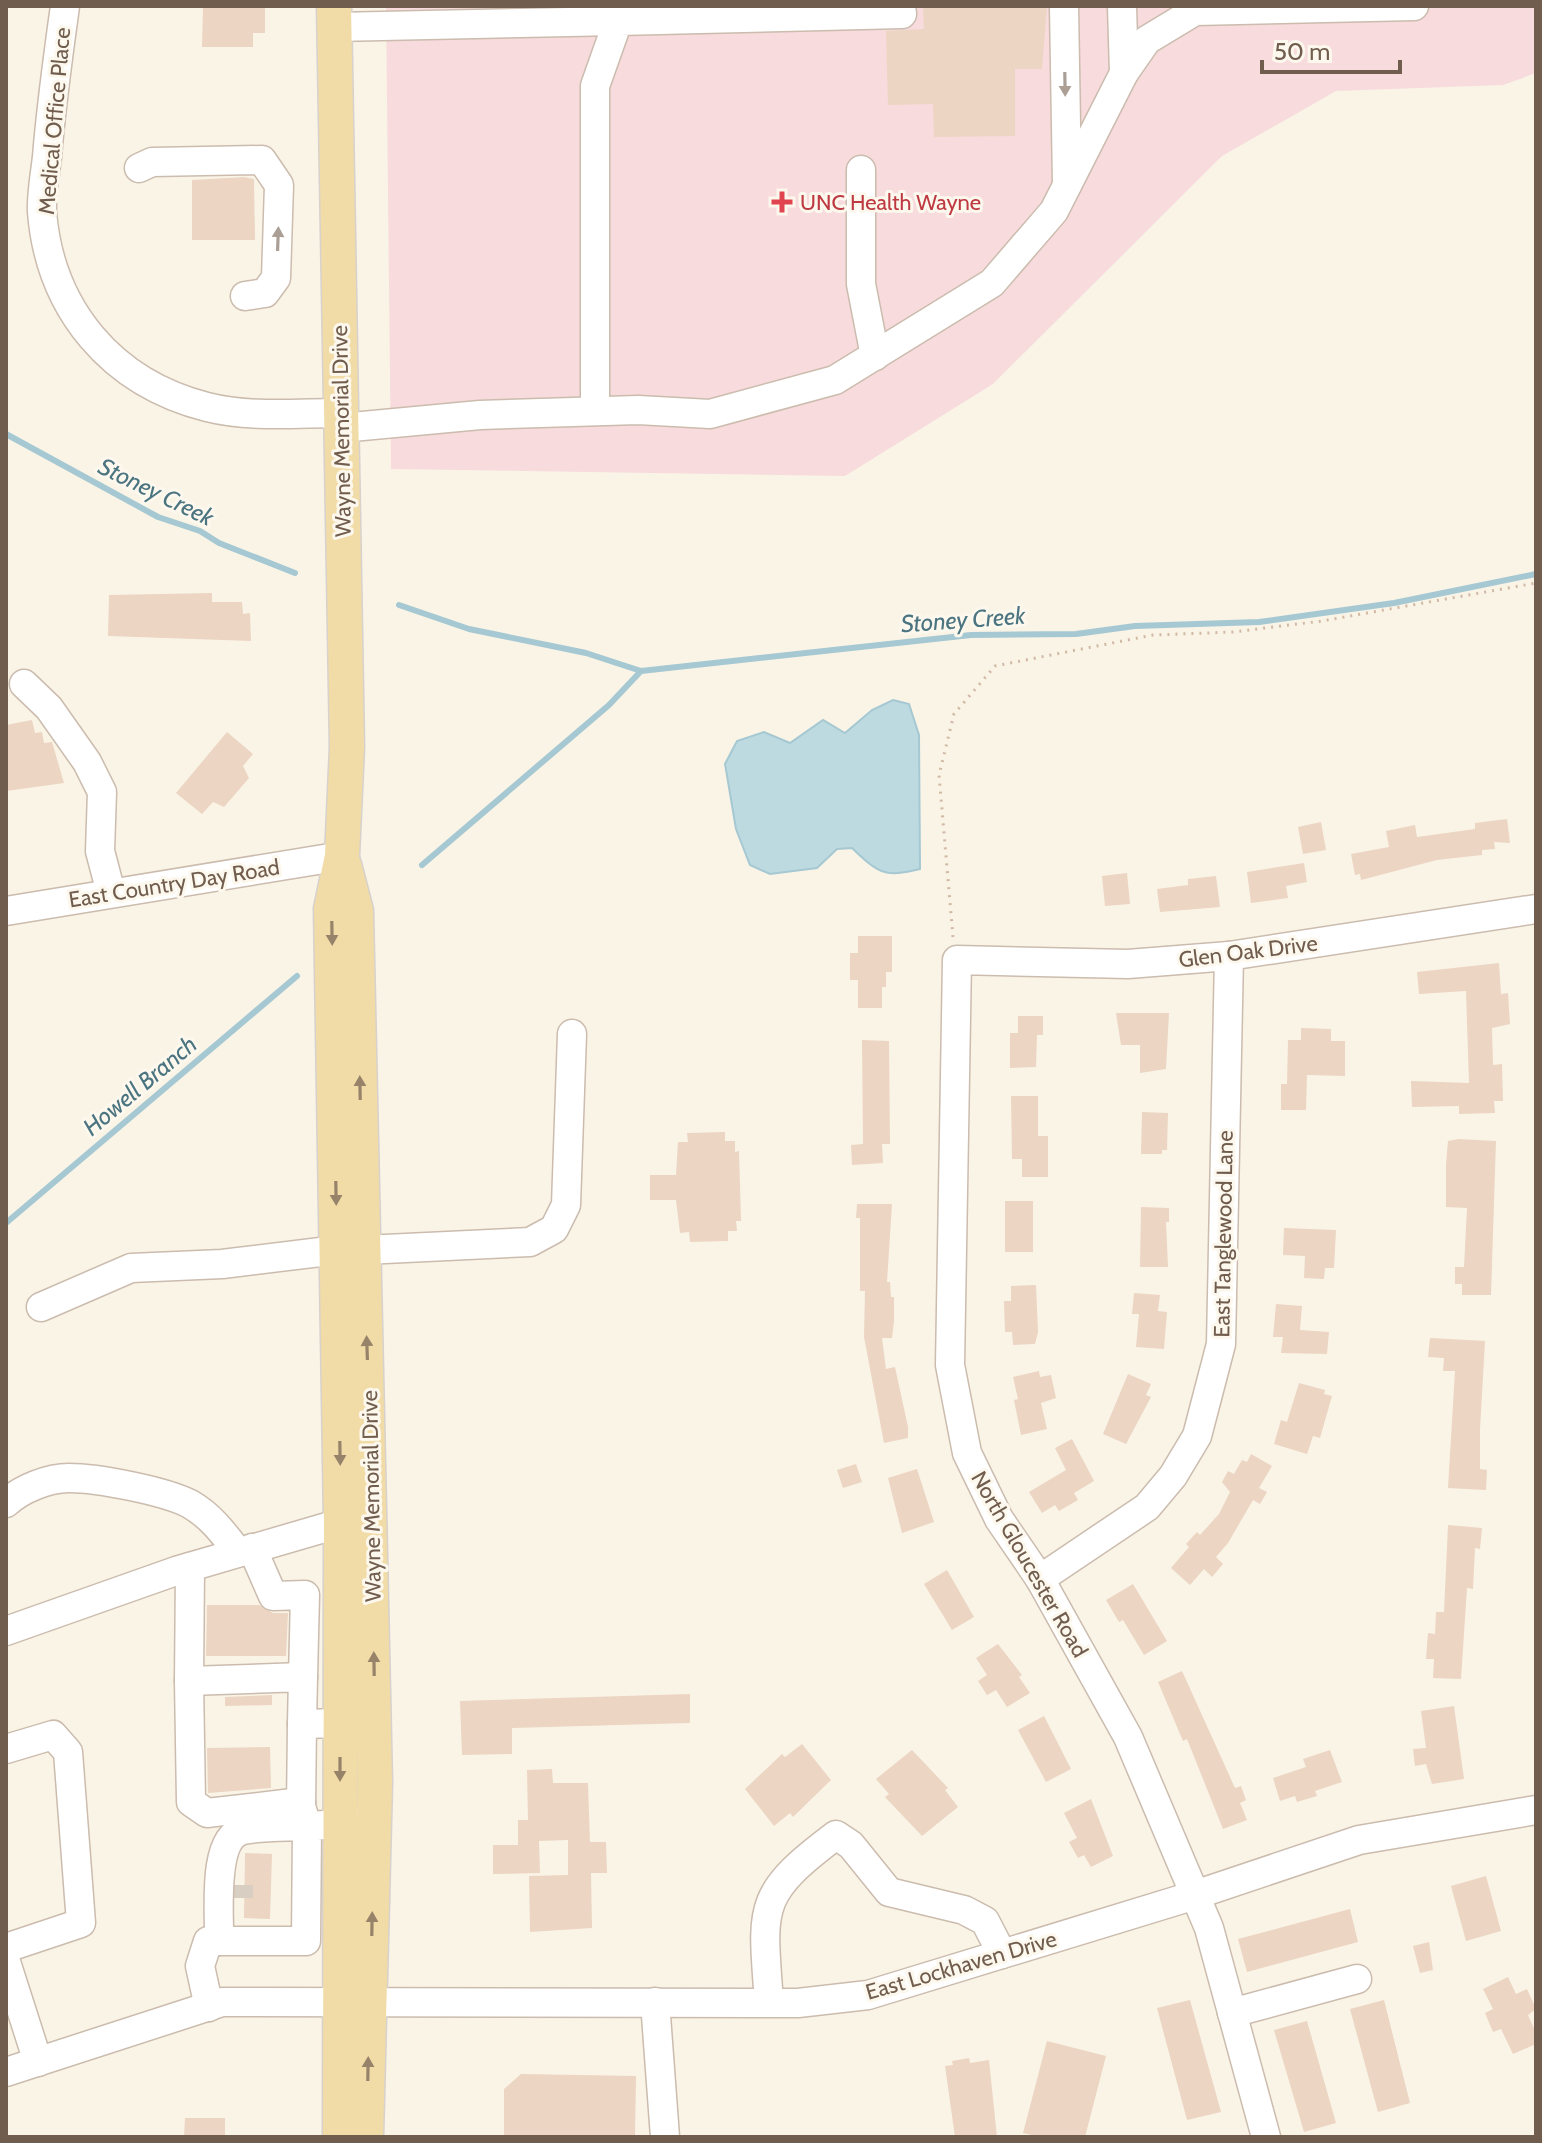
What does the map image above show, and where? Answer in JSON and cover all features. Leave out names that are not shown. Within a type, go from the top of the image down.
[{"type":"main road","name":"Wayne Memorial Drive","points":[[335,16],[347,747],[342,856],[331,909],[350,1250],[371,1439],[375,1823],[340,2137]]},
{"type":"main road","name":"Wayne Memorial Drive","points":[[350,1250],[341,1523],[341,1723],[316,1817],[355,2002],[366,2137]]},
{"type":"street","name":"Medical Office Place","points":[[65,6],[42,210],[50,263],[70,312],[109,355],[152,387],[193,402],[245,413],[341,421],[595,411],[710,414],[835,380],[992,283],[1054,211],[1124,73],[1147,40],[1189,10]]},
{"type":"street","points":[[1064,6],[1067,189]]},
{"type":"street","points":[[1122,6],[1124,73]]},
{"type":"street","points":[[1189,10],[1414,6]]},
{"type":"street","points":[[335,16],[618,21],[727,12],[901,10]]},
{"type":"street","points":[[595,411],[595,86],[618,21]]},
{"type":"street","points":[[139,168],[152,162],[262,160],[279,185],[276,278],[265,293],[245,296]]},
{"type":"street","points":[[861,170],[861,284],[875,356]]},
{"type":"street","points":[[24,684],[49,708],[87,762],[102,792],[100,851],[111,893]]},
{"type":"street","name":"East Country Day Road","points":[[6,911],[342,856]]},
{"type":"street","name":"Glen Oak Drive","points":[[957,960],[1128,964],[1229,956],[1536,909]]},
{"type":"street","name":"East Tanglewood Lane","points":[[1040,1579],[1147,1507],[1173,1476],[1197,1436],[1221,1344],[1229,956]]},
{"type":"street","name":"North Gloucester Road","points":[[957,960],[950,1365],[967,1453],[999,1519],[1040,1579],[1128,1737],[1192,1896],[1209,1928],[1266,2137]]},
{"type":"street","points":[[41,1307],[131,1268],[222,1264],[350,1250],[530,1242],[554,1229],[566,1205],[572,1034]]},
{"type":"street","points":[[6,1503],[42,1483],[69,1478],[160,1492],[191,1505],[215,1522],[245,1550],[273,1596],[341,1596]]},
{"type":"street","points":[[6,1631],[190,1567],[341,1523]]},
{"type":"street","points":[[190,1567],[191,1802],[207,1813],[316,1817],[375,1823]]},
{"type":"street","points":[[305,1595],[302,1724],[316,1817],[306,1941],[233,1904],[221,1863],[227,1841],[241,1831],[316,1817]]},
{"type":"street","points":[[189,1681],[303,1677]]},
{"type":"street","points":[[302,1724],[341,1723]]},
{"type":"street","points":[[6,1749],[53,1735],[68,1752],[81,1923],[6,1948]]},
{"type":"street","name":"East Lockhaven Drive","points":[[6,2072],[222,2002],[769,2002],[868,1995],[1192,1896],[1359,1840],[1536,1810]]},
{"type":"street","points":[[769,2002],[764,1931],[771,1897],[783,1878],[836,1835],[851,1845],[889,1892],[964,1910],[985,1921],[1002,1954]]},
{"type":"street","points":[[209,2007],[201,1954],[233,1904],[233,1836]]},
{"type":"street","points":[[6,1962],[38,2062]]},
{"type":"street","points":[[1232,2013],[1357,1979]]},
{"type":"street","points":[[655,2002],[665,2137]]},
{"type":"path","points":[[957,960],[939,775],[954,714],[995,666],[1153,635],[1233,632],[1322,621],[1536,583]]},
{"type":"shaded area","name":"UNC Health Wayne","points":[[386,6],[1536,6],[1536,73],[1503,85],[1336,91],[1222,156],[993,384],[845,476],[391,469]]},
{"type":"water","points":[[893,700],[909,704],[919,735],[920,869],[898,873],[882,871],[852,848],[837,849],[817,868],[770,874],[750,865],[736,829],[725,764],[737,741],[764,732],[790,743],[823,720],[845,733],[872,710]]},
{"type":"building","points":[[203,6],[265,6],[265,33],[253,33],[253,47],[202,47]]},
{"type":"building","points":[[923,6],[1047,6],[1042,69],[1015,69],[1015,136],[934,137],[933,104],[888,105],[886,31],[924,29]]},
{"type":"building","points":[[254,179],[255,240],[192,240],[192,180]]},
{"type":"building","points":[[212,593],[212,602],[242,602],[243,614],[250,613],[251,641],[108,636],[109,595]]},
{"type":"building","points":[[32,720],[35,733],[42,732],[44,743],[52,742],[64,783],[6,791],[6,725]]},
{"type":"building","points":[[227,732],[253,754],[243,766],[249,778],[224,807],[213,802],[202,814],[176,793]]},
{"type":"building","points":[[1507,819],[1510,843],[1494,842],[1495,849],[1482,850],[1482,855],[1437,860],[1361,880],[1360,874],[1355,875],[1351,854],[1389,847],[1386,831],[1415,825],[1417,837],[1475,829],[1475,823]]},
{"type":"building","points":[[1321,822],[1326,850],[1303,854],[1298,827]]},
{"type":"building","points":[[1304,863],[1307,882],[1286,886],[1288,898],[1251,903],[1247,872]]},
{"type":"building","points":[[1127,873],[1130,904],[1105,906],[1102,876]]},
{"type":"building","points":[[1216,876],[1220,907],[1160,912],[1157,889],[1188,885],[1188,879]]},
{"type":"building","points":[[858,936],[892,936],[892,972],[886,972],[882,1008],[858,1008],[858,980],[850,980],[850,953],[858,953]]},
{"type":"building","points":[[1499,963],[1501,994],[1508,993],[1510,1024],[1492,1028],[1493,1065],[1502,1064],[1503,1101],[1494,1101],[1495,1113],[1459,1114],[1459,1106],[1412,1107],[1411,1081],[1469,1083],[1466,991],[1419,994],[1417,972]]},
{"type":"building","points":[[1116,1013],[1169,1013],[1166,1069],[1140,1073],[1140,1045],[1121,1045]]},
{"type":"building","points":[[1018,1016],[1043,1016],[1043,1035],[1037,1035],[1036,1067],[1010,1068],[1010,1033],[1018,1033]]},
{"type":"building","points":[[1301,1028],[1331,1029],[1331,1041],[1345,1041],[1345,1076],[1307,1075],[1306,1110],[1281,1110],[1281,1084],[1287,1084],[1288,1040],[1301,1040]]},
{"type":"building","points":[[862,1040],[889,1041],[890,1144],[882,1144],[883,1163],[852,1165],[851,1145],[863,1144]]},
{"type":"building","points":[[1011,1096],[1038,1096],[1038,1136],[1048,1136],[1048,1177],[1022,1177],[1022,1159],[1012,1159]]},
{"type":"building","points":[[1142,1112],[1168,1113],[1167,1150],[1162,1150],[1162,1154],[1141,1154]]},
{"type":"building","points":[[725,1132],[725,1141],[735,1141],[735,1152],[739,1151],[741,1221],[736,1221],[737,1231],[728,1231],[728,1241],[690,1242],[689,1232],[680,1233],[676,1200],[650,1200],[650,1175],[676,1175],[678,1142],[688,1142],[687,1133]]},
{"type":"building","points":[[1448,1141],[1496,1141],[1491,1295],[1462,1295],[1462,1284],[1455,1284],[1455,1267],[1464,1267],[1467,1208],[1446,1207],[1446,1164]]},
{"type":"building","points":[[1005,1201],[1033,1201],[1033,1252],[1005,1252]]},
{"type":"building","points":[[857,1204],[892,1204],[887,1282],[890,1282],[891,1297],[894,1297],[894,1321],[892,1338],[882,1338],[886,1369],[895,1367],[908,1438],[884,1443],[864,1337],[865,1291],[860,1291],[860,1218],[856,1218]]},
{"type":"building","points":[[1141,1207],[1169,1208],[1169,1222],[1166,1222],[1168,1267],[1140,1267]]},
{"type":"building","points":[[1284,1228],[1336,1230],[1334,1268],[1325,1268],[1324,1279],[1304,1278],[1305,1256],[1283,1255]]},
{"type":"building","points":[[1036,1285],[1038,1332],[1035,1344],[1013,1345],[1012,1332],[1005,1332],[1004,1301],[1011,1301],[1011,1286]]},
{"type":"building","points":[[1134,1293],[1160,1295],[1158,1311],[1167,1312],[1164,1349],[1136,1347],[1139,1314],[1132,1314]]},
{"type":"building","points":[[1276,1304],[1302,1306],[1300,1330],[1329,1332],[1327,1354],[1281,1353],[1283,1337],[1273,1337]]},
{"type":"building","points":[[1430,1338],[1485,1341],[1480,1469],[1487,1470],[1486,1490],[1448,1488],[1455,1371],[1443,1371],[1444,1358],[1428,1357]]},
{"type":"building","points":[[1039,1371],[1040,1377],[1051,1375],[1056,1398],[1041,1403],[1047,1429],[1021,1435],[1013,1377]]},
{"type":"building","points":[[1128,1374],[1151,1384],[1146,1395],[1151,1397],[1126,1444],[1103,1434]]},
{"type":"building","points":[[1299,1383],[1325,1390],[1324,1394],[1332,1396],[1320,1438],[1313,1436],[1307,1454],[1274,1444],[1281,1420],[1287,1422]]},
{"type":"building","points":[[1072,1439],[1094,1481],[1074,1493],[1078,1500],[1059,1511],[1055,1505],[1042,1513],[1029,1492],[1066,1470],[1055,1448]]},
{"type":"building","points":[[1251,1454],[1272,1466],[1259,1488],[1267,1492],[1260,1504],[1253,1500],[1228,1543],[1216,1557],[1223,1564],[1212,1577],[1204,1569],[1190,1585],[1171,1568],[1189,1547],[1186,1544],[1197,1532],[1200,1535],[1219,1514],[1230,1492],[1222,1482],[1228,1471],[1234,1474],[1242,1460],[1247,1462]]},
{"type":"building","points":[[856,1464],[862,1482],[843,1488],[837,1470]]},
{"type":"building","points":[[917,1469],[934,1522],[902,1533],[888,1478]]},
{"type":"building","points":[[1448,1525],[1482,1528],[1480,1549],[1475,1548],[1473,1589],[1467,1588],[1461,1679],[1433,1678],[1434,1659],[1426,1659],[1428,1633],[1435,1634],[1436,1612],[1444,1612]]},
{"type":"building","points":[[947,1570],[974,1617],[952,1630],[924,1584]]},
{"type":"building","points":[[1133,1584],[1167,1641],[1144,1655],[1123,1620],[1119,1622],[1106,1600]]},
{"type":"building","points":[[207,1605],[259,1605],[273,1613],[288,1613],[286,1656],[206,1656]]},
{"type":"building","points":[[998,1644],[1022,1675],[1019,1677],[1030,1693],[1007,1707],[996,1690],[987,1695],[978,1681],[987,1675],[976,1658]]},
{"type":"building","points":[[1182,1671],[1235,1788],[1241,1786],[1246,1800],[1240,1803],[1247,1820],[1223,1829],[1187,1739],[1183,1741],[1158,1682]]},
{"type":"building","points":[[690,1694],[690,1723],[512,1728],[512,1754],[462,1755],[460,1701]]},
{"type":"building","points":[[272,1695],[272,1705],[225,1706],[225,1697]]},
{"type":"building","points":[[1454,1706],[1464,1779],[1432,1784],[1426,1764],[1415,1766],[1413,1749],[1426,1748],[1421,1711]]},
{"type":"building","points":[[1044,1716],[1071,1769],[1046,1782],[1018,1730]]},
{"type":"building","points":[[802,1744],[831,1780],[793,1817],[790,1813],[774,1826],[745,1789],[782,1754],[785,1757]]},
{"type":"building","points":[[270,1747],[271,1788],[208,1793],[207,1748]]},
{"type":"building","points":[[912,1750],[948,1788],[945,1790],[958,1807],[922,1836],[885,1797],[889,1794],[876,1779]]},
{"type":"building","points":[[1330,1750],[1342,1782],[1315,1791],[1317,1796],[1297,1802],[1295,1796],[1280,1801],[1273,1778],[1306,1767],[1303,1759]]},
{"type":"building","points":[[552,1769],[553,1783],[588,1783],[590,1842],[606,1842],[607,1873],[591,1873],[592,1928],[530,1932],[529,1876],[568,1875],[568,1840],[539,1841],[540,1873],[493,1874],[493,1845],[518,1845],[518,1820],[528,1820],[527,1770]]},
{"type":"building","points":[[1091,1799],[1113,1856],[1091,1867],[1084,1855],[1078,1858],[1069,1842],[1077,1838],[1064,1813]]},
{"type":"building","points":[[245,1853],[272,1854],[270,1919],[244,1918]]},
{"type":"building","points":[[1486,1876],[1501,1931],[1466,1941],[1451,1886]]},
{"type":"building","points":[[1350,1909],[1358,1942],[1247,1972],[1238,1939]]},
{"type":"building","points":[[1429,1942],[1433,1970],[1420,1973],[1413,1946]]},
{"type":"building","points":[[1508,1977],[1516,1994],[1527,1989],[1536,2009],[1528,2015],[1536,2033],[1536,2044],[1513,2054],[1501,2029],[1493,2032],[1485,2013],[1493,2009],[1483,1989]]},
{"type":"building","points":[[1190,2000],[1221,2112],[1187,2120],[1157,2008]]},
{"type":"building","points":[[1384,2000],[1410,2103],[1378,2112],[1350,2009]]},
{"type":"building","points":[[1307,2021],[1336,2123],[1304,2132],[1274,2030]]},
{"type":"building","points":[[1047,2041],[1106,2056],[1085,2137],[1040,2137],[1023,2133]]},
{"type":"building","points":[[969,2058],[970,2063],[989,2060],[997,2137],[955,2137],[945,2066],[953,2065],[952,2061]]},
{"type":"building","points":[[521,2074],[636,2076],[635,2137],[504,2137],[504,2089]]},
{"type":"building","points":[[185,2118],[225,2118],[225,2137],[184,2137]]},
{"type":"waterway","name":"Stoney Creek","points":[[6,434],[158,517],[200,531],[219,543],[295,573]]},
{"type":"waterway","name":"Stoney Creek","points":[[399,605],[469,629],[586,653],[641,671],[971,635],[1076,634],[1135,626],[1259,622],[1394,603],[1536,574]]},
{"type":"waterway","name":"Howell Branch","points":[[422,865],[609,705],[641,671]]},
{"type":"waterway","name":"Howell Branch","points":[[6,1223],[297,976]]},
{"type":"tunnel","points":[[239,1885],[239,1898]]},
{"type":"place","name":"UNC Health Wayne","points":[[782,202]]}]
